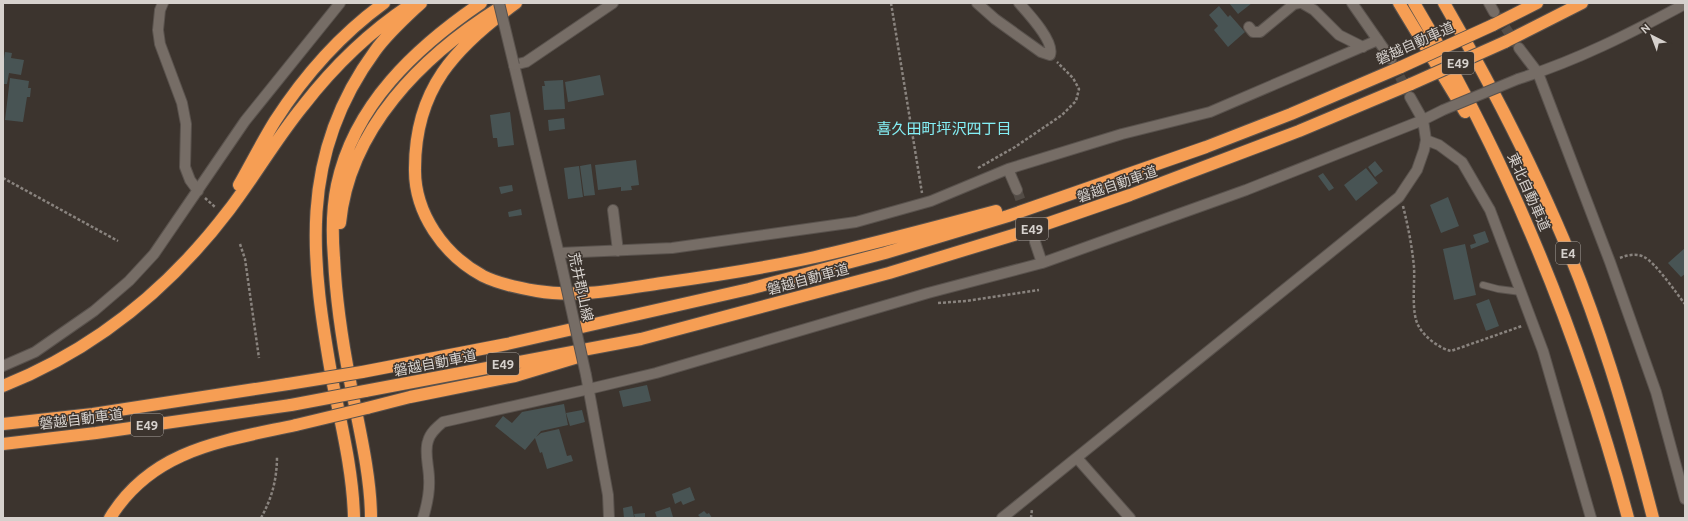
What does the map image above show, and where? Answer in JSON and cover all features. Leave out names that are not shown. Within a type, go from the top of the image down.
[{"type":"highway","points":[[193,254],[222,214],[275,122],[295,92],[332,48],[384,3]]},
{"type":"highway","points":[[3,386],[50,366],[97,338],[139,306],[193,254],[229,210],[302,107],[332,71],[375,30],[413,3]]},
{"type":"highway","points":[[354,518],[351,476],[325,341],[321,308],[316,244],[317,193],[326,148],[334,126],[353,85],[376,50],[390,33],[421,3]]},
{"type":"highway","points":[[371,518],[364,456],[343,344],[337,303],[333,237],[336,186],[351,140],[361,120],[374,100],[389,82],[440,34],[481,3]]},
{"type":"highway","points":[[337,303],[338,246],[344,196],[358,153],[369,133],[395,96],[429,61],[465,30],[507,3]]},
{"type":"highway","points":[[516,3],[474,38],[454,57],[441,73],[431,90],[422,111],[417,131],[415,152],[414,172],[417,191],[423,210],[431,227],[454,254],[484,276],[502,283],[538,291],[590,293],[737,272],[814,257],[880,241],[1006,209],[1124,176]]},
{"type":"highway","points":[[1399,3],[1484,144],[1531,232]]},
{"type":"highway","name":"東北自動車道","points":[[1414,3],[1499,161],[1531,232],[1590,387],[1628,518]]},
{"type":"highway","name":"東北自動車道","points":[[1444,3],[1523,148],[1556,223],[1586,297],[1615,379],[1653,518]]},
{"type":"highway","name":"磐越自動車道","points":[[3,424],[92,414],[288,384],[362,372],[508,344],[749,289],[922,242],[1008,216],[1124,176],[1206,147],[1291,114],[1401,67],[1537,3]]},
{"type":"highway","name":"磐越自動車道","points":[[3,444],[96,433],[291,404],[641,339],[889,273],[1020,233],[1130,196],[1216,164],[1411,84],[1505,42],[1582,3]]},
{"type":"highway","points":[[110,518],[131,490],[148,475],[186,453],[223,441],[410,397],[515,376],[641,339]]},
{"type":"street","points":[[163,3],[160,10],[158,30],[159,37],[182,103],[185,118],[187,146],[186,167],[190,180],[198,191]]},
{"type":"street","points":[[3,366],[34,352],[60,335],[94,310],[129,281],[154,254],[245,121],[340,3]]},
{"type":"street","name":"荒井郡山線","points":[[499,3],[559,254],[589,389],[608,494],[609,518]]},
{"type":"street","points":[[514,65],[526,62],[613,3]]},
{"type":"street","points":[[977,3],[995,19],[1041,52],[1050,55],[1051,50],[1040,26],[1019,3]]},
{"type":"street","points":[[1249,27],[1253,32],[1260,32],[1291,7],[1301,3],[1314,10],[1339,35],[1363,47]]},
{"type":"street","points":[[1352,3],[1391,59]]},
{"type":"street","points":[[423,518],[428,503],[429,480],[427,442],[434,430],[443,422],[656,373],[921,295],[1042,263],[1246,190],[1423,120],[1443,110],[1518,79],[1538,73],[1638,29],[1685,4]]},
{"type":"street","points":[[559,254],[672,248],[856,222],[923,203],[1008,169],[1122,134],[1210,112],[1378,40]]},
{"type":"street","points":[[1519,48],[1538,73],[1610,262],[1656,392],[1685,499]]},
{"type":"street","points":[[1002,518],[1400,194],[1417,170],[1426,140],[1423,120],[1410,97]]},
{"type":"street","points":[[1426,140],[1439,145],[1462,162],[1490,210],[1543,351],[1591,518]]},
{"type":"street","points":[[1008,169],[1018,190]]},
{"type":"street","points":[[612,210],[618,251]]},
{"type":"street","points":[[1035,242],[1042,263]]},
{"type":"street","points":[[1077,458],[1130,518]]},
{"type":"lane","points":[[1483,285],[1498,289],[1521,292]]},
{"type":"path","points":[[891,3],[923,203]]},
{"type":"path","points":[[974,170],[1033,135],[1062,115],[1076,101],[1079,89],[1073,78],[1050,55]]},
{"type":"path","points":[[3,178],[118,241]]},
{"type":"path","points":[[1400,194],[1409,230],[1414,266],[1415,316],[1418,325],[1426,335],[1440,347],[1451,351],[1533,322]]},
{"type":"path","points":[[240,244],[245,259],[259,358]]},
{"type":"path","points":[[1610,262],[1630,255],[1644,257],[1652,264],[1685,304]]},
{"type":"path","points":[[931,304],[966,301],[1039,290]]},
{"type":"path","points":[[261,518],[270,502],[275,484],[277,456]]},
{"type":"building","points":[[1229,3],[1252,3],[1238,14]]},
{"type":"building","points":[[1219,6],[1228,17],[1230,15],[1245,32],[1228,47],[1214,30],[1218,26],[1209,15]]},
{"type":"building","points":[[5,52],[12,53],[11,58],[24,60],[21,75],[9,73],[7,84],[3,84],[3,66]]},
{"type":"building","points":[[600,75],[604,95],[568,102],[565,82]]},
{"type":"building","points":[[10,78],[29,81],[28,88],[31,88],[30,97],[27,97],[23,122],[5,120]]},
{"type":"building","points":[[563,80],[565,109],[544,110],[542,86],[545,86],[544,81]]},
{"type":"building","points":[[510,112],[514,145],[498,147],[497,138],[493,138],[490,115]]},
{"type":"building","points":[[564,118],[565,129],[549,131],[548,120]]},
{"type":"building","points":[[636,160],[639,185],[631,186],[632,190],[621,191],[621,187],[598,190],[595,165]]},
{"type":"building","points":[[1375,161],[1383,171],[1375,177],[1368,167]]},
{"type":"building","points":[[591,164],[595,195],[584,196],[580,166]]},
{"type":"building","points":[[579,166],[583,197],[568,199],[564,168]]},
{"type":"building","points":[[1366,168],[1378,183],[1356,201],[1344,185]]},
{"type":"building","points":[[1323,173],[1334,188],[1329,191],[1318,176]]},
{"type":"building","points":[[512,185],[513,191],[501,194],[499,187]]},
{"type":"building","points":[[1448,197],[1459,226],[1441,233],[1430,205]]},
{"type":"building","points":[[521,209],[522,215],[509,217],[508,212]]},
{"type":"building","points":[[1485,231],[1489,242],[1471,249],[1470,245],[1476,243],[1473,235]]},
{"type":"building","points":[[1465,244],[1476,295],[1454,300],[1443,249]]},
{"type":"building","points":[[1685,248],[1685,274],[1681,277],[1668,263]]},
{"type":"building","points":[[1489,299],[1499,326],[1486,331],[1476,304]]},
{"type":"building","points":[[647,385],[651,401],[623,407],[619,391]]},
{"type":"building","points":[[564,404],[568,425],[541,431],[536,437],[541,433],[559,429],[567,456],[571,455],[573,461],[547,469],[542,452],[540,453],[535,438],[525,450],[495,426],[503,416],[512,423],[522,412]]},
{"type":"building","points":[[582,410],[585,422],[570,426],[566,413]]},
{"type":"building","points":[[690,487],[695,500],[683,505],[681,501],[675,504],[672,494]]},
{"type":"building","points":[[632,506],[634,517],[624,518],[623,508]]},
{"type":"building","points":[[670,507],[673,517],[657,518],[655,512]]},
{"type":"building","points":[[704,511],[707,514],[709,513],[712,518],[701,518],[698,515]]},
{"type":"building","points":[[645,513],[645,518],[635,518],[634,514]]},
{"type":"tunnel","points":[[1497,15],[1517,45]]},
{"type":"tunnel","points":[[1393,63],[1408,93]]},
{"type":"tunnel","points":[[1017,190],[1035,242]]},
{"type":"district","name":"喜久田町坪沢四丁目","points":[[944,128]]}]
